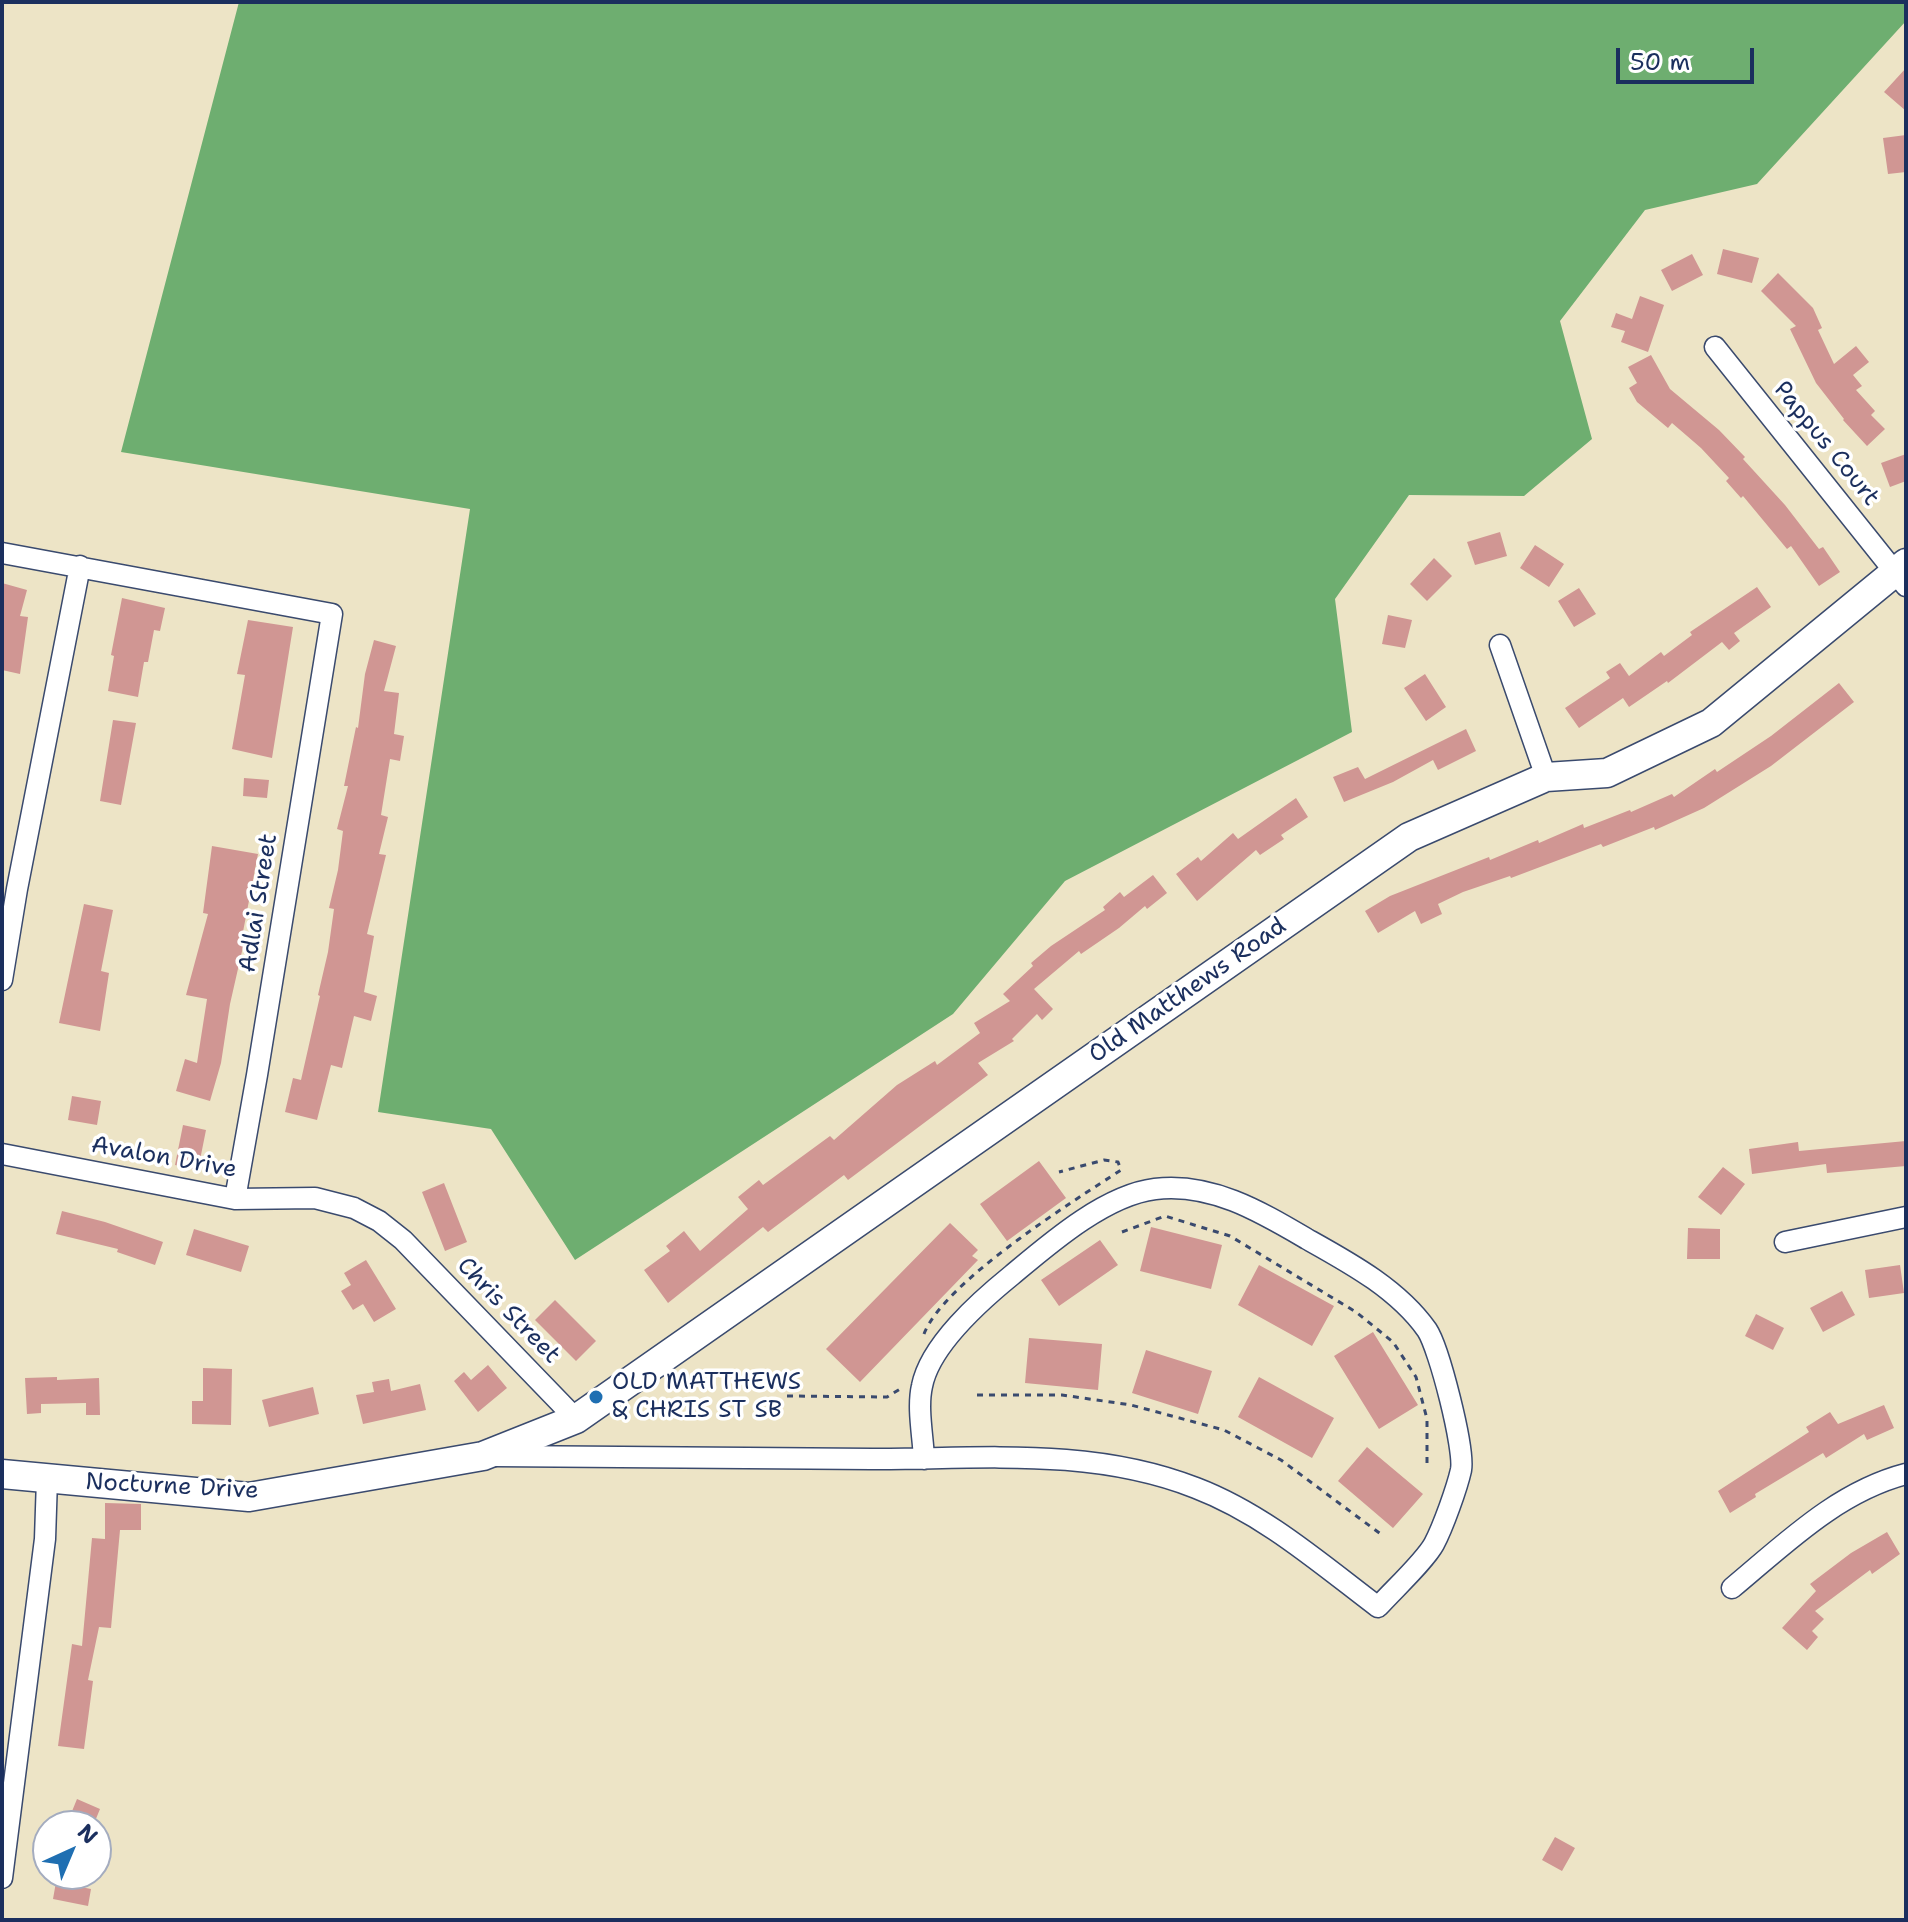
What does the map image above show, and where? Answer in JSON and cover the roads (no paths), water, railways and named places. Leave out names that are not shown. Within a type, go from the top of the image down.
[{"type":"street","name":"Pappus Court","points":[[1715,347],[1903,574]]},
{"type":"street","points":[[2,553],[80,566],[2,980]]},
{"type":"street","name":"Adlai Street","points":[[80,566],[332,614],[235,1199]]},
{"type":"street","name":"Old Matthews Road","points":[[483,1456],[576,1419],[1409,837],[1546,777],[1607,773],[1711,723],[1903,574]]},
{"type":"street","points":[[1500,645],[1546,777]]},
{"type":"street","name":"Avalon Drive","points":[[2,1154],[235,1199],[315,1198],[354,1208],[379,1221],[403,1240]]},
{"type":"street","points":[[483,1456],[924,1459],[1002,1456],[1070,1459],[1162,1476],[1197,1488],[1280,1533],[1378,1607],[1433,1545],[1462,1467],[1451,1401],[1428,1332],[1393,1293],[1334,1254],[1259,1211],[1212,1192],[1157,1189],[1132,1194],[1101,1209],[1040,1252],[1000,1285],[947,1339],[929,1364],[921,1389],[924,1459]]},
{"type":"street","points":[[1785,1242],[1906,1217]]},
{"type":"street","name":"Chris Street","points":[[403,1240],[576,1419]]},
{"type":"street","name":"Nocturne Drive","points":[[2,1474],[249,1497],[483,1456]]},
{"type":"street","points":[[1732,1588],[1832,1506],[1906,1474]]},
{"type":"street","points":[[2,1878],[45,1539],[47,1479]]},
{"type":"place","name":"OLD MATTHEWS & CHRIS ST SB","points":[[596,1397]]}]
